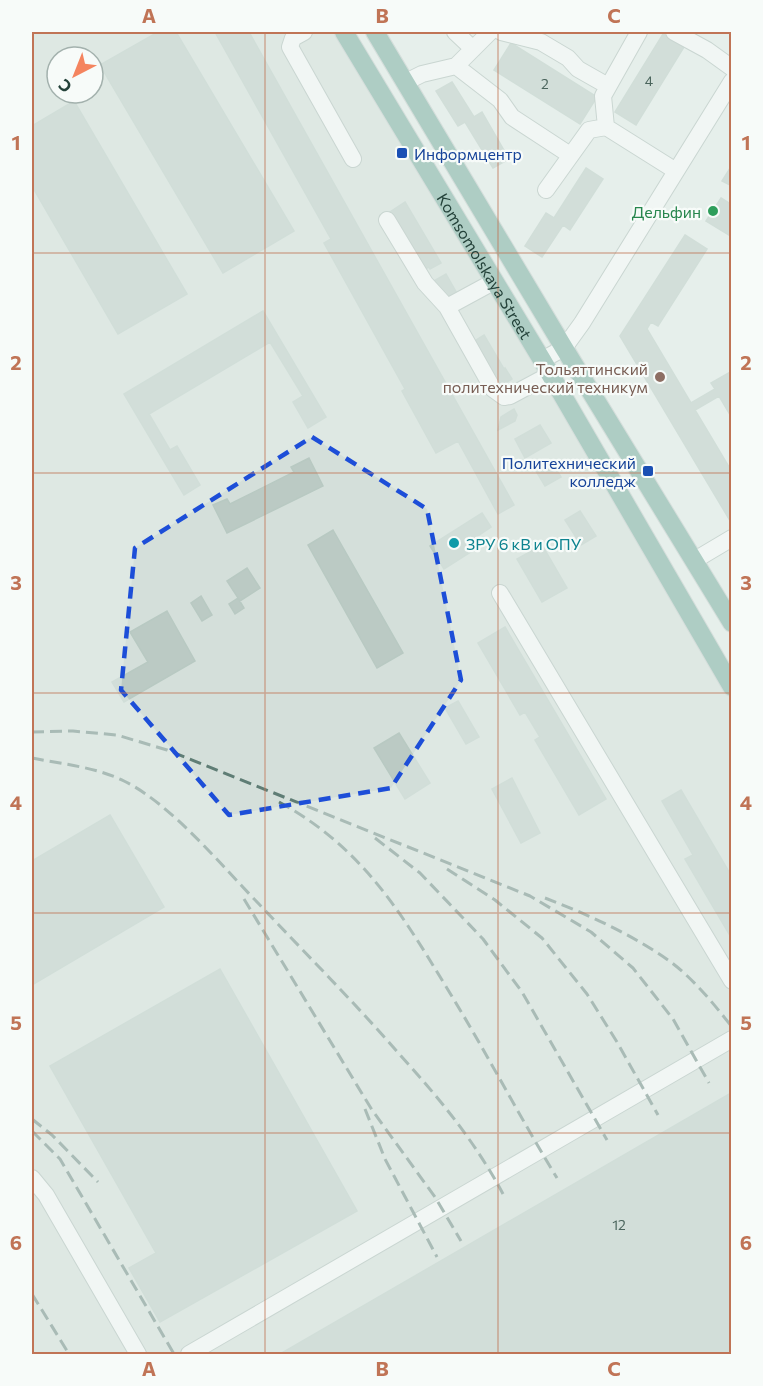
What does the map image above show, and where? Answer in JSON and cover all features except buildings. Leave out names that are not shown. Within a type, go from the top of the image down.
[{"type":"main road","name":"Komsomolskaya Street","points":[[344,32],[547,367],[732,687]]},
{"type":"main road","name":"Komsomolskaya Street","points":[[375,32],[732,623]]},
{"type":"main road","points":[[382,94],[406,82]]},
{"type":"street","points":[[304,32],[293,38],[290,47],[353,159]]},
{"type":"street","points":[[455,32],[473,49]]},
{"type":"street","points":[[406,82],[422,74],[456,66],[490,32]]},
{"type":"street","points":[[501,32],[541,42],[568,58],[578,69],[608,86]]},
{"type":"street","points":[[606,127],[603,96],[639,32]]},
{"type":"street","points":[[674,32],[707,50],[732,68]]},
{"type":"street","points":[[456,66],[500,100],[512,117],[570,155]]},
{"type":"street","points":[[387,220],[425,283],[447,308],[489,382],[498,394],[510,396],[547,367],[582,323],[732,81]]},
{"type":"street","points":[[546,190],[590,130],[606,127],[676,171]]},
{"type":"street","points":[[447,308],[495,281]]},
{"type":"street","points":[[695,560],[732,538]]},
{"type":"street","points":[[500,593],[732,981]]},
{"type":"street","points":[[189,1354],[732,1039]]},
{"type":"street","points":[[32,1178],[46,1195],[138,1354]]},
{"type":"highlighted area","points":[[312,437],[427,509],[461,680],[391,788],[229,815],[121,690],[135,548]]},
{"type":"shaded area","points":[[32,32],[343,32],[731,691],[731,1354],[32,1354]]},
{"type":"railway","points":[[32,732],[73,731],[117,735],[167,750],[530,896],[591,932],[633,968],[673,1019],[709,1083]]},
{"type":"railway","points":[[32,758],[102,772],[124,781],[160,804],[212,854],[415,1072],[469,1139],[503,1194]]},
{"type":"railway","points":[[279,802],[308,819],[333,838],[355,859],[394,905],[428,957],[557,1178]]},
{"type":"railway","points":[[375,838],[420,873],[483,939],[522,992],[607,1140]]},
{"type":"railway","points":[[447,869],[495,900],[542,938],[587,994],[658,1115]]},
{"type":"railway","points":[[545,898],[608,925],[668,960],[694,983],[732,1027]]},
{"type":"railway","points":[[244,899],[372,1110],[435,1197],[461,1241]]},
{"type":"railway","points":[[365,1109],[385,1159],[437,1257]]},
{"type":"railway","points":[[32,1119],[52,1135],[98,1182]]},
{"type":"railway","points":[[32,1131],[60,1159],[174,1354]]},
{"type":"railway","points":[[32,1294],[69,1354]]},
{"type":"place","name":"Информцентр","points":[[402,153]]},
{"type":"place","name":"Дельфин","points":[[713,211]]},
{"type":"place","name":"Тольяттинский политехнический техникум","points":[[660,377]]},
{"type":"place","name":"Политехнический колледж","points":[[648,471]]},
{"type":"place","name":"ЗРУ 6 кВ и ОПУ","points":[[454,543]]}]
